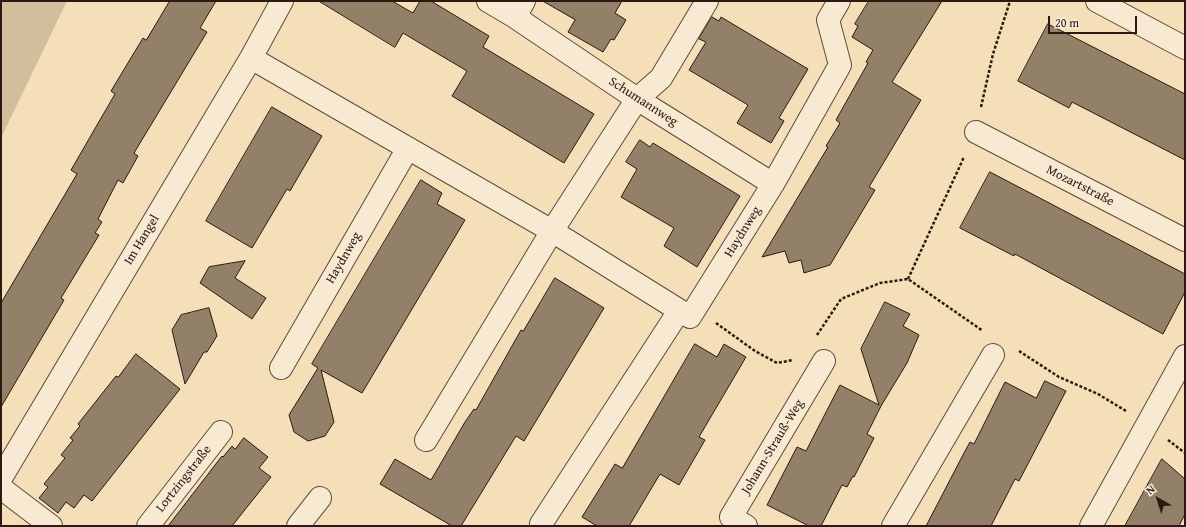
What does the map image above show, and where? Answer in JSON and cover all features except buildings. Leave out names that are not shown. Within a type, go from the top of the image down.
[{"type":"street","name":"Im Hangel","points":[[1,478],[251,58],[282,1]]},
{"type":"street","name":"Schumannweg","points":[[488,1],[520,9],[637,99],[773,184]]},
{"type":"street","points":[[426,440],[552,231],[637,99],[661,78],[707,1]]},
{"type":"street","name":"Haydnweg","points":[[541,524],[773,184],[840,65],[828,20],[839,1]]},
{"type":"street","points":[[1097,1],[1185,48]]},
{"type":"street","points":[[251,58],[552,231],[684,314]]},
{"type":"street","name":"Mozartstraße","points":[[976,132],[1185,240]]},
{"type":"street","name":"Haydnweg","points":[[281,368],[408,148]]},
{"type":"street","points":[[893,526],[993,355]]},
{"type":"street","name":"Johann-Strauß-Weg","points":[[746,526],[731,517],[816,356]]},
{"type":"street","points":[[1091,526],[1185,356]]},
{"type":"street","name":"Lortzingstraße","points":[[148,526],[221,432]]},
{"type":"street","points":[[1,488],[51,526]]},
{"type":"street","points":[[298,526],[320,498]]},
{"type":"path","points":[[684,314],[707,317],[755,351],[777,363],[816,356],[823,324],[841,299],[880,283],[908,279],[986,333]]},
{"type":"path","points":[[1017,351],[1059,377],[1098,394],[1147,425]]},
{"type":"shaded area","points":[[1,1],[67,1],[1,138]]}]
